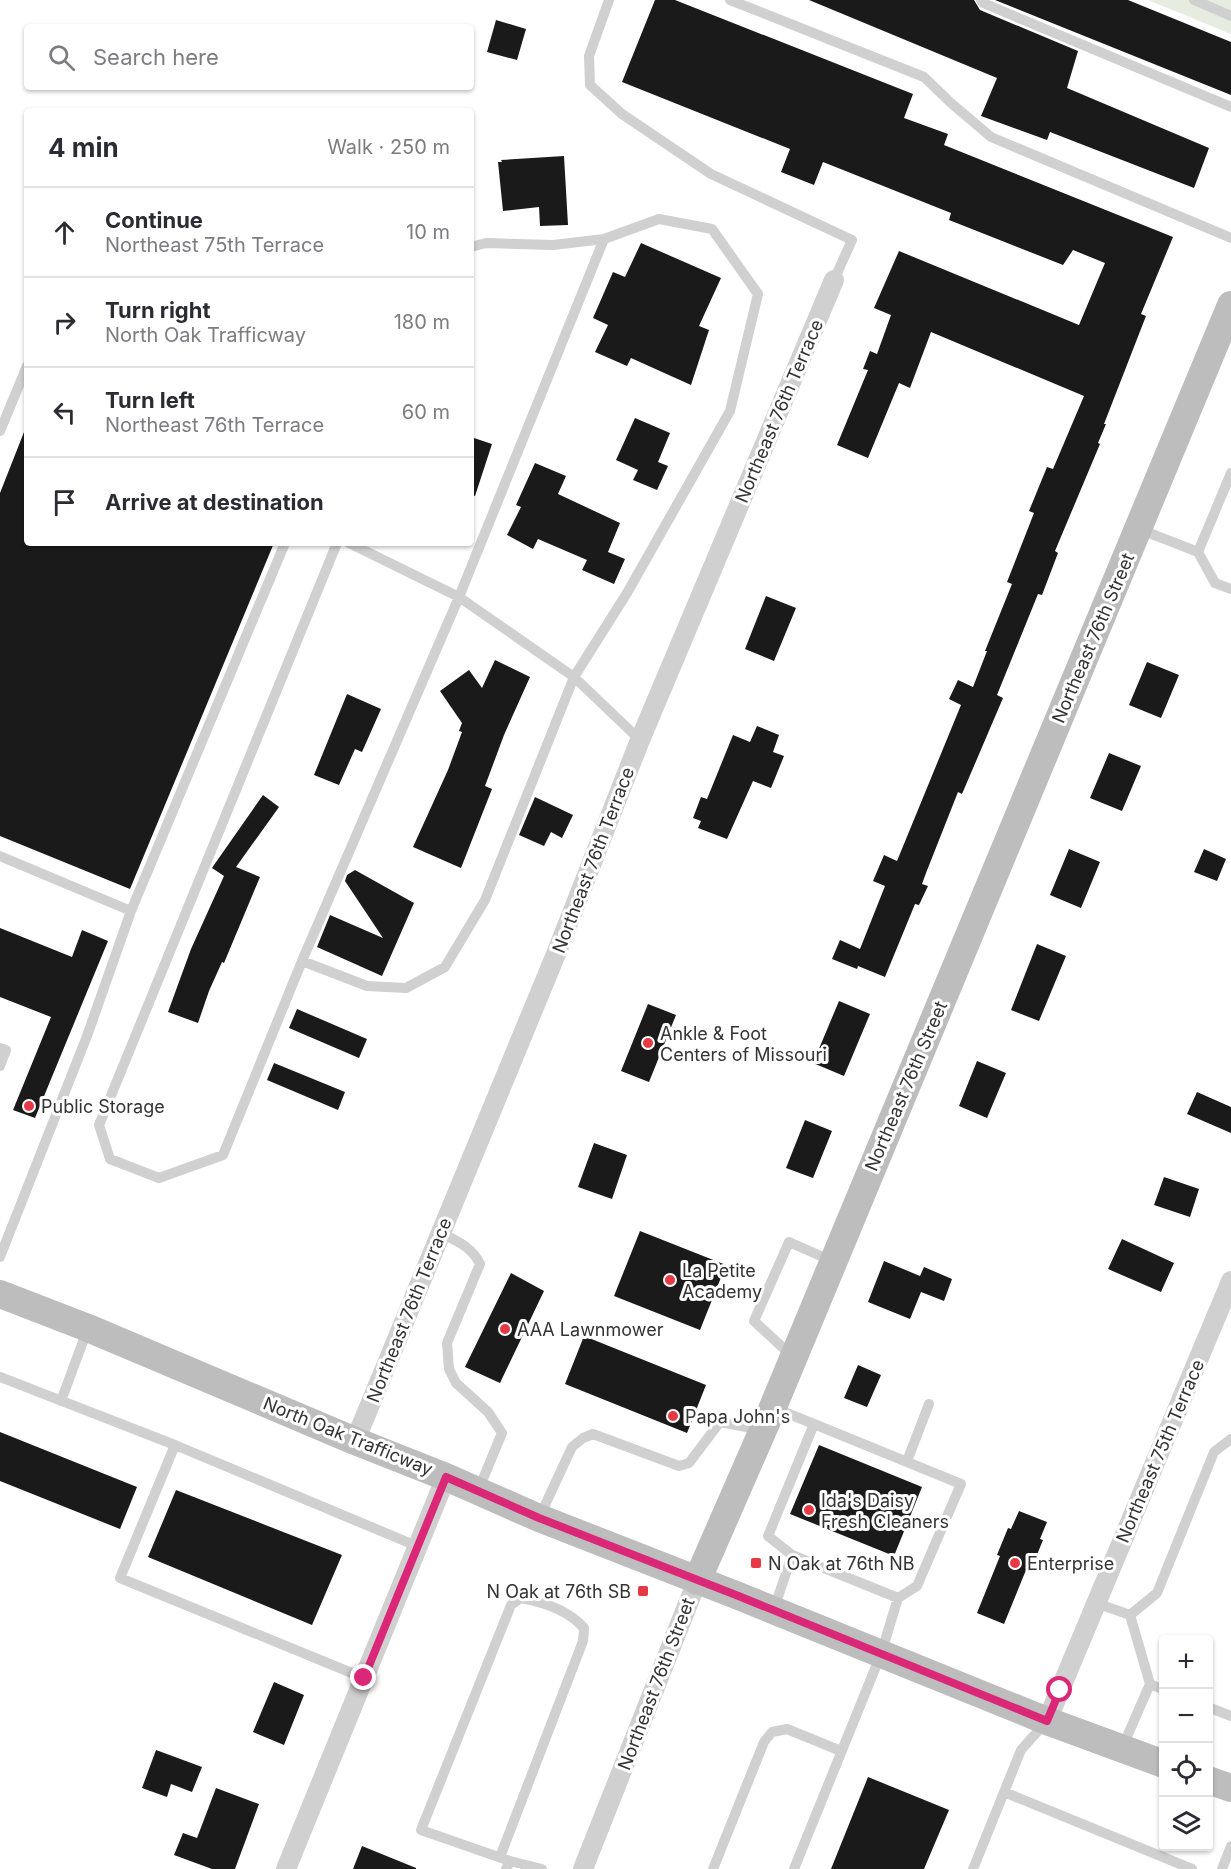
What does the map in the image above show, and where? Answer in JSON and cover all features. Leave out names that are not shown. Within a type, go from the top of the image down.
[{"type":"street","name":"Northeast 76th Terrace","points":[[355,1441],[556,954],[640,740],[834,280]]},
{"type":"street","name":"Northeast 76th Street","points":[[584,1869],[697,1581],[768,1419],[1231,305]]},
{"type":"street","name":"Northeast 75th Terrace","points":[[1047,1721],[1231,1281]]},
{"type":"street","name":"North Oak Trafficway","points":[[0,1294],[88,1328],[539,1518],[1047,1721],[1159,1762]]},
{"type":"street","points":[[286,1869],[446,1477]]},
{"type":"street","points":[[1213,1781],[1231,1788]]},
{"type":"lane","points":[[609,0],[589,56],[590,85],[622,114],[711,174],[852,240],[834,280]]},
{"type":"lane","points":[[730,0],[924,77],[991,137],[1231,238]]},
{"type":"lane","points":[[981,0],[1231,107]]},
{"type":"lane","points":[[1194,0],[1231,16]]},
{"type":"lane","points":[[302,961],[367,986],[376,987],[405,988],[445,967],[485,900],[574,677],[627,593],[730,411],[758,294],[712,229],[659,219],[604,239],[553,244],[486,243],[474,246]]},
{"type":"lane","points":[[336,546],[99,1125],[110,1158],[159,1178],[223,1155],[302,961],[459,597],[604,239]]},
{"type":"lane","points":[[0,431],[24,373]]},
{"type":"lane","points":[[1198,552],[1231,473]]},
{"type":"lane","points":[[1139,528],[1198,552],[1215,583],[1231,589]]},
{"type":"lane","points":[[0,1257],[87,1036],[131,912],[284,546]]},
{"type":"lane","points":[[355,546],[459,597],[574,677],[640,740]]},
{"type":"lane","points":[[0,856],[131,912]]},
{"type":"lane","points":[[0,1048],[6,1050],[0,1066]]},
{"type":"lane","points":[[441,1233],[466,1246],[475,1254],[480,1264],[447,1343],[448,1369],[456,1383],[488,1412],[502,1433],[478,1491]]},
{"type":"lane","points":[[793,1356],[754,1321],[789,1242],[832,1262]]},
{"type":"lane","points":[[61,1401],[88,1328]]},
{"type":"lane","points":[[0,1377],[175,1445],[419,1546]]},
{"type":"lane","points":[[907,1461],[929,1404]]},
{"type":"lane","points":[[539,1518],[572,1447],[583,1438],[593,1434],[679,1466],[689,1463],[720,1422],[768,1419],[814,1424],[962,1484],[917,1586],[898,1598],[881,1654],[794,1869]]},
{"type":"lane","points":[[814,1424],[768,1536],[792,1556],[898,1598]]},
{"type":"lane","points":[[1130,1616],[1157,1593],[1214,1452],[1231,1439]]},
{"type":"lane","points":[[175,1445],[120,1578],[364,1678]]},
{"type":"lane","points":[[774,1610],[792,1556]]},
{"type":"lane","points":[[505,1862],[582,1641],[584,1628],[576,1619],[537,1601],[521,1598],[511,1605],[421,1830],[505,1862],[542,1869]]},
{"type":"lane","points":[[1096,1603],[1130,1616]]},
{"type":"lane","points":[[1121,1750],[1150,1684],[1130,1616]]},
{"type":"lane","points":[[1150,1684],[1162,1689]]},
{"type":"lane","points":[[1213,1709],[1231,1716]]},
{"type":"lane","points":[[973,1869],[1021,1749],[1047,1721]]},
{"type":"lane","points":[[713,1869],[764,1742],[772,1732],[787,1729],[841,1751]]},
{"type":"lane","points":[[1004,1792],[1192,1869]]},
{"type":"lane","points":[[1222,1869],[1231,1846]]},
{"type":"shaded area","points":[[1148,0],[1231,0],[1231,34]]},
{"type":"building","points":[[655,0],[675,0],[913,94],[904,118],[948,134],[944,145],[1173,237],[1141,314],[1146,316],[1104,424],[1106,424],[1098,443],[1100,444],[1055,551],[1058,553],[1042,595],[1038,594],[997,695],[1003,698],[962,794],[958,792],[922,884],[928,886],[919,905],[915,904],[885,977],[832,959],[840,940],[860,949],[885,886],[873,881],[884,855],[897,861],[961,705],[949,699],[958,680],[973,687],[1012,584],[1007,582],[1034,513],[1029,511],[1047,467],[1053,469],[1084,396],[931,332],[910,388],[899,383],[868,458],[837,445],[868,370],[863,369],[870,351],[877,354],[891,315],[874,308],[899,251],[1079,325],[1105,263],[1073,250],[1063,265],[949,220],[951,213],[823,162],[814,185],[781,172],[790,149],[622,82]]},
{"type":"building","points":[[809,0],[974,0],[980,10],[1078,51],[1067,88],[1209,148],[1194,188],[1050,132],[1047,140],[981,116],[997,78]]},
{"type":"building","points":[[995,0],[1128,0],[1231,42],[1231,95]]},
{"type":"building","points":[[496,20],[526,29],[517,60],[487,52]]},
{"type":"building","points":[[564,156],[568,225],[540,226],[539,207],[503,211],[498,162]]},
{"type":"building","points":[[641,243],[721,278],[699,326],[709,330],[691,385],[631,358],[627,366],[595,352],[608,325],[593,318],[613,272],[625,277]]},
{"type":"building","points":[[635,418],[670,433],[658,462],[668,466],[657,490],[633,480],[638,470],[616,460]]},
{"type":"building","points":[[24,432],[24,546],[273,546],[130,889],[0,836],[0,493]]},
{"type":"building","points":[[474,438],[492,444],[474,496]]},
{"type":"building","points":[[535,463],[566,476],[558,494],[620,523],[608,552],[625,559],[614,584],[582,570],[587,560],[538,539],[533,549],[507,535],[521,507],[516,505]]},
{"type":"building","points":[[766,596],[796,608],[774,661],[745,649]]},
{"type":"building","points":[[495,660],[530,677],[504,735],[485,786],[492,789],[461,868],[413,847],[448,770],[462,732],[459,731],[462,723],[440,691],[469,670],[482,688]]},
{"type":"building","points":[[1147,662],[1179,675],[1161,718],[1129,705]]},
{"type":"building","points":[[347,694],[381,709],[362,752],[355,749],[339,785],[314,775]]},
{"type":"building","points":[[757,726],[779,735],[773,752],[784,756],[771,788],[753,781],[727,839],[698,828],[701,821],[693,818],[701,797],[707,799],[733,735],[750,742]]},
{"type":"building","points":[[1109,753],[1141,766],[1122,811],[1090,798]]},
{"type":"building","points":[[263,795],[279,807],[236,867],[260,877],[224,963],[222,962],[209,991],[198,1023],[168,1012],[191,949],[224,876],[212,868]]},
{"type":"building","points":[[535,797],[573,815],[562,838],[551,832],[544,846],[519,835]]},
{"type":"building","points":[[1069,849],[1100,862],[1081,908],[1050,895]]},
{"type":"building","points":[[1204,849],[1226,859],[1217,881],[1194,872]]},
{"type":"building","points":[[355,870],[414,903],[382,976],[317,947],[330,915],[383,938],[345,881],[347,875]]},
{"type":"building","points":[[0,928],[72,957],[82,930],[108,941],[35,1118],[13,1110],[51,1017],[0,997]]},
{"type":"building","points":[[1037,944],[1066,956],[1039,1021],[1011,1010]]},
{"type":"building","points":[[839,1001],[870,1014],[844,1076],[813,1063]]},
{"type":"building","name":"Ankle & Foot Centers of Missouri","points":[[648,1004],[676,1015],[649,1082],[621,1071]]},
{"type":"building","points":[[297,1009],[367,1039],[359,1058],[289,1028]]},
{"type":"building","points":[[977,1061],[1006,1073],[987,1118],[959,1106]]},
{"type":"building","points":[[274,1063],[345,1092],[338,1110],[267,1080]]},
{"type":"building","points":[[1197,1092],[1231,1107],[1231,1133],[1187,1114]]},
{"type":"building","points":[[805,1120],[832,1131],[813,1178],[786,1168]]},
{"type":"building","points":[[594,1143],[627,1155],[612,1199],[578,1187]]},
{"type":"building","points":[[1164,1177],[1199,1189],[1190,1217],[1154,1205]]},
{"type":"building","name":"La Petite Academy","points":[[640,1231],[726,1265],[700,1330],[614,1296]]},
{"type":"building","points":[[1122,1239],[1174,1263],[1161,1292],[1108,1269]]},
{"type":"building","points":[[884,1261],[920,1276],[924,1267],[952,1279],[944,1301],[921,1292],[910,1319],[868,1302]]},
{"type":"building","name":"AAA Lawnmower","points":[[511,1273],[544,1291],[500,1383],[465,1367]]},
{"type":"building","points":[[584,1336],[706,1385],[687,1433],[565,1384]]},
{"type":"building","points":[[858,1365],[881,1375],[867,1407],[844,1398]]},
{"type":"building","points":[[0,1432],[137,1487],[120,1529],[0,1481]]},
{"type":"building","points":[[819,1445],[922,1487],[894,1556],[790,1514]]},
{"type":"building","points":[[176,1490],[342,1555],[312,1625],[148,1557]]},
{"type":"building","name":"Enterprise","points":[[1019,1511],[1047,1522],[1040,1539],[1043,1540],[1030,1572],[1026,1570],[1004,1624],[977,1613],[1000,1556],[997,1555],[1008,1528],[1011,1529]]},
{"type":"building","points":[[274,1682],[304,1695],[284,1745],[253,1732]]},
{"type":"building","points":[[156,1750],[202,1767],[192,1792],[171,1784],[167,1797],[142,1788]]},
{"type":"building","points":[[868,1777],[949,1810],[924,1869],[831,1869]]},
{"type":"building","points":[[216,1788],[259,1804],[235,1869],[212,1869],[174,1855],[183,1833],[197,1838]]},
{"type":"building","points":[[362,1846],[416,1868],[416,1869],[353,1869]]},
{"type":"place","name":"Ankle & Foot Centers of Missouri","points":[[648,1043]]},
{"type":"place","name":"Public Storage","points":[[29,1106]]},
{"type":"place","name":"La Petite Academy","points":[[670,1280]]},
{"type":"place","name":"AAA Lawnmower","points":[[505,1329]]},
{"type":"place","name":"Papa John's","points":[[673,1416]]},
{"type":"place","name":"Ida's Daisy Fresh Cleaners","points":[[809,1510]]},
{"type":"place","name":"N Oak at 76th NB","points":[[756,1563]]},
{"type":"place","name":"Enterprise","points":[[1015,1563]]},
{"type":"place","name":"N Oak at 76th SB","points":[[643,1591]]},
{"type":"route","points":[[364,1678],[446,1477],[539,1518],[1047,1721],[1060,1690]]}]
